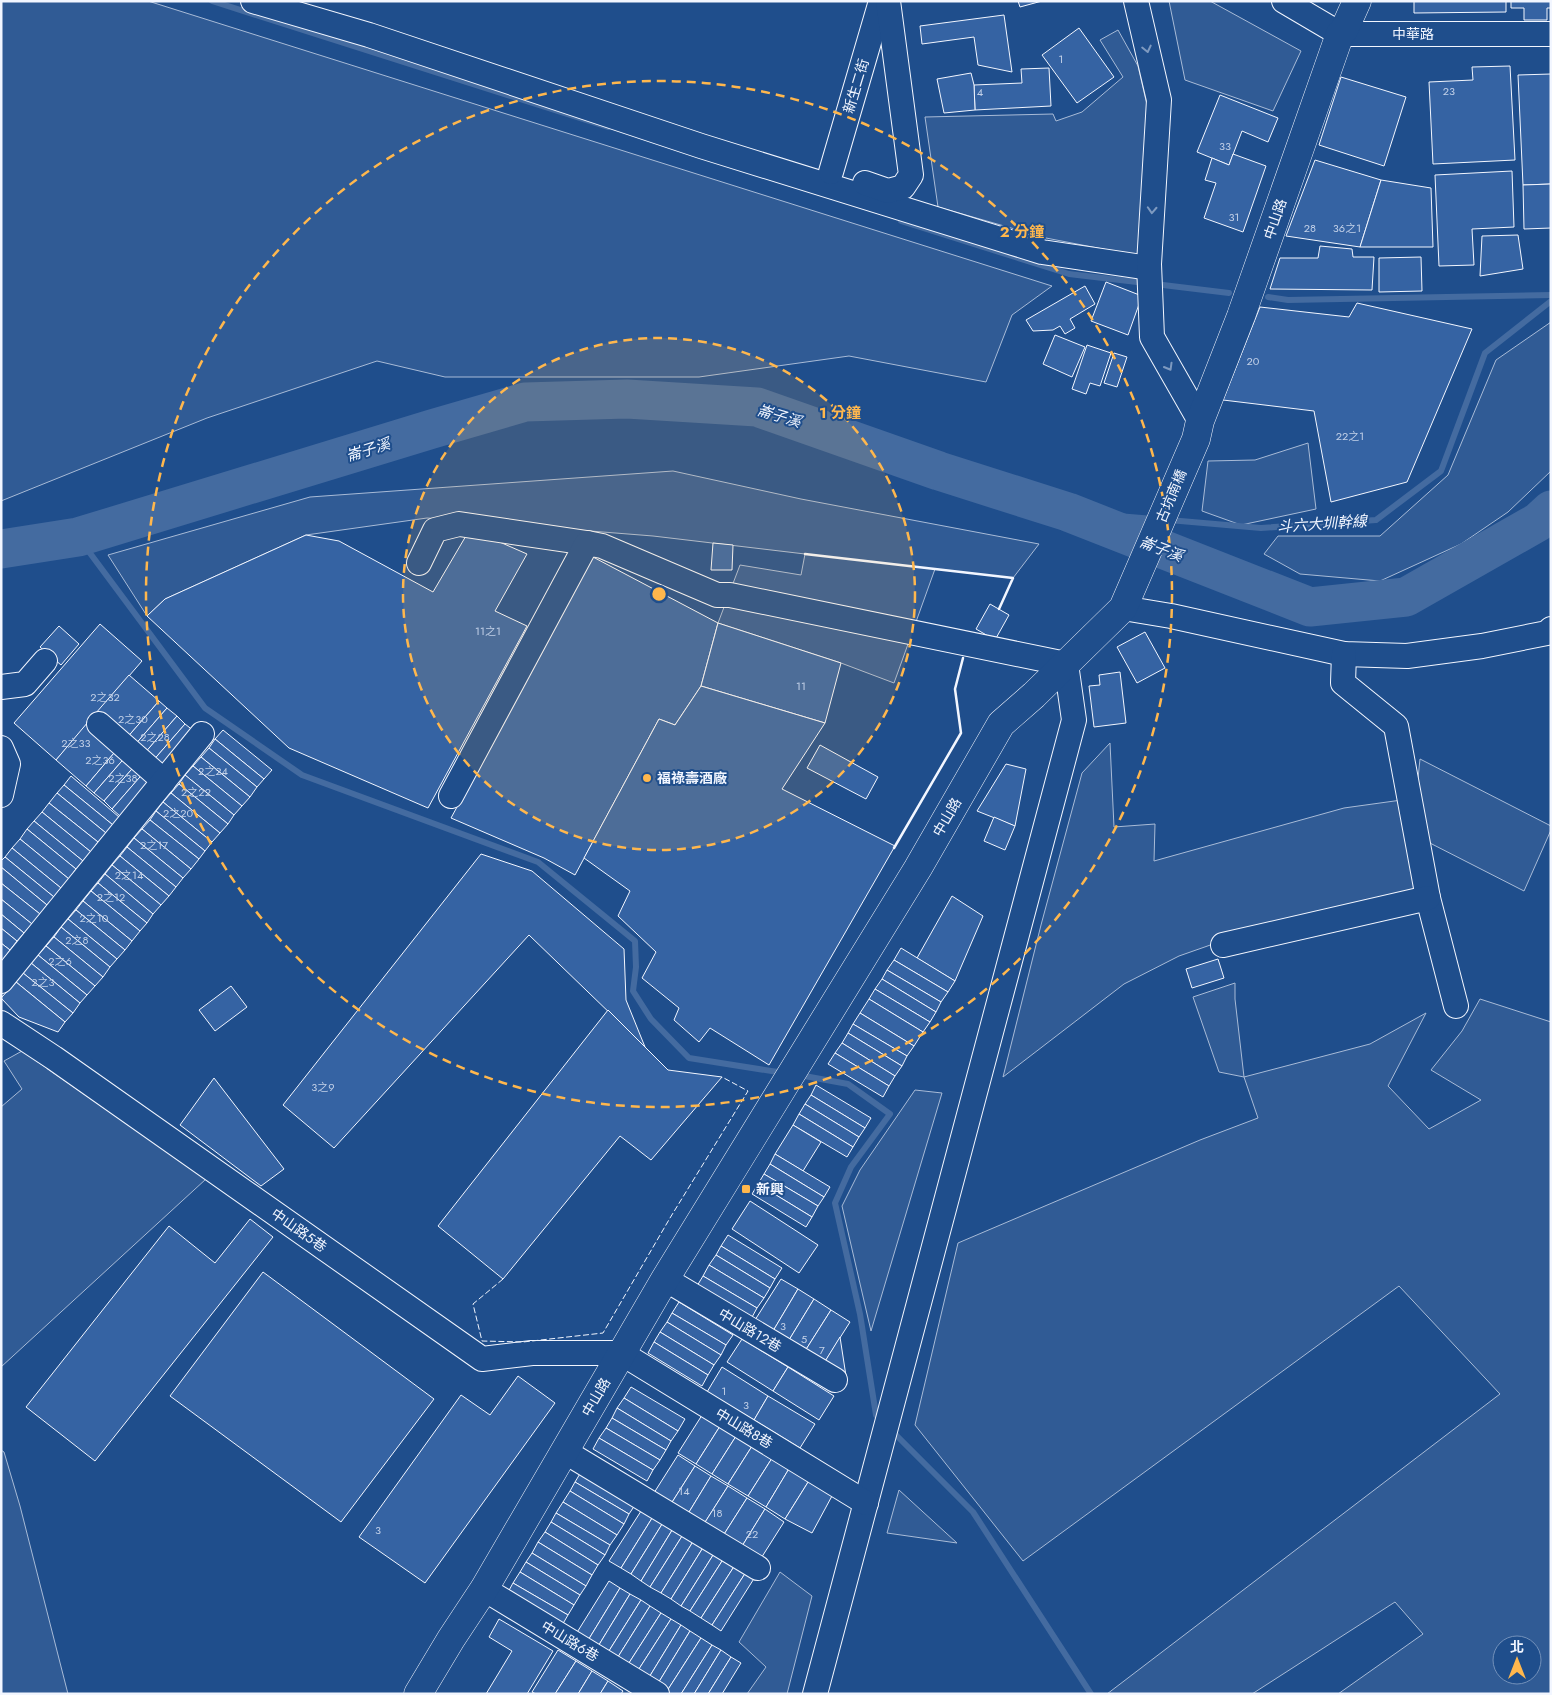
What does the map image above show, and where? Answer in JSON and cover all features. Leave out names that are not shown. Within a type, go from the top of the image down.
[{"type":"main road","name":"中山路","points":[[1198,430],[1241,316],[1340,34],[1344,30],[1357,1]]},
{"type":"main road","name":"古坑南橋","points":[[1123,608],[1198,430]]},
{"type":"main road","name":"中山路","points":[[418,1694],[484,1589],[665,1279],[918,868],[1001,724],[1123,608]]},
{"type":"street","points":[[253,1],[369,35],[701,146],[1042,252],[1149,268]]},
{"type":"street","points":[[309,1],[888,190],[903,187],[911,175],[888,1]]},
{"type":"street","name":"新生二街","points":[[831,172],[882,1]]},
{"type":"street","points":[[1136,1],[1159,100],[1149,268],[1152,337],[1198,430]]},
{"type":"street","points":[[1284,1],[1340,34]]},
{"type":"street","name":"中華路","points":[[1340,34],[1551,34]]},
{"type":"street","points":[[419,563],[435,530],[459,524],[587,543],[602,546],[717,594],[730,594],[1066,664],[1074,720],[815,1694]]},
{"type":"street","points":[[451,796],[587,543]]},
{"type":"street","points":[[1123,608],[1171,616],[1344,654],[1407,656],[1482,646],[1551,630]]},
{"type":"street","points":[[1344,654],[1343,683],[1396,726],[1428,898],[1456,1006]]},
{"type":"street","points":[[1,687],[25,684],[45,661]]},
{"type":"street","points":[[99,724],[164,781]]},
{"type":"street","points":[[1,981],[202,734]]},
{"type":"street","points":[[1,748],[8,764],[1,795]]},
{"type":"street","points":[[1223,945],[1428,898]]},
{"type":"street","name":"中山路5巷","points":[[1,1023],[482,1359],[532,1353],[621,1353]]},
{"type":"street","name":"中山路12巷","points":[[665,1279],[835,1380]]},
{"type":"street","name":"中山路8巷","points":[[621,1353],[866,1503]]},
{"type":"street","points":[[564,1450],[758,1568]]},
{"type":"street","name":"中山路6巷","points":[[484,1589],[633,1688],[656,1694]]},
{"type":"shaded area","points":[[1,1],[148,1],[1052,286],[1012,315],[986,382],[849,356],[699,377],[445,377],[377,361],[207,418],[1,501]]},
{"type":"shaded area","points":[[1169,1],[1210,1],[1301,51],[1273,111],[1185,80]]},
{"type":"shaded area","points":[[1118,30],[1138,66],[1147,105],[1139,256],[1046,238],[938,207],[925,117],[1053,114],[1056,121],[1082,112],[1123,77],[1100,40]]},
{"type":"shaded area","points":[[1551,322],[1551,471],[1508,512],[1461,544],[1380,581],[1300,574],[1264,554],[1278,536],[1380,536],[1448,475],[1496,360]]},
{"type":"shaded area","points":[[1308,443],[1316,509],[1241,525],[1202,511],[1208,461],[1255,460]]},
{"type":"shaded area","points":[[673,471],[801,499],[1039,544],[1013,578],[935,569],[894,683],[841,663],[718,623],[740,565],[801,575],[805,554],[653,536],[427,518],[306,535],[165,599],[147,616],[108,555],[310,497]]},
{"type":"shaded area","points":[[1110,743],[1114,827],[1155,824],[1154,861],[1344,808],[1416,798],[1420,759],[1551,826],[1551,830],[1524,891],[1424,840],[1428,893],[1256,929],[1179,956],[1124,984],[1003,1077],[1082,773]]},
{"type":"shaded area","points":[[1235,983],[1235,999],[1244,1077],[1219,1072],[1193,997]]},
{"type":"shaded area","points":[[1480,999],[1551,1022],[1551,1694],[1338,1694],[1423,1634],[1395,1602],[1252,1694],[1107,1694],[1500,1394],[1399,1286],[1023,1561],[915,1425],[958,1243],[1200,1140],[1258,1118],[1244,1077],[1370,1044],[1426,1013],[1388,1086],[1429,1129],[1481,1100],[1431,1070],[1462,1031]]},
{"type":"shaded area","points":[[22,1051],[206,1179],[1,1367],[1,1107],[22,1089],[4,1061]]},
{"type":"shaded area","points":[[915,1090],[942,1093],[871,1331],[842,1206],[860,1170]]},
{"type":"shaded area","points":[[1,1450],[4,1452],[20,1506],[68,1694],[1,1694]]},
{"type":"shaded area","points":[[899,1490],[957,1543],[887,1533]]},
{"type":"shaded area","points":[[780,1572],[812,1596],[787,1694],[747,1694],[766,1667],[739,1642]]},
{"type":"building","points":[[1018,1],[1042,1],[1020,7]]},
{"type":"building","points":[[1414,1],[1506,1],[1506,12],[1414,13]]},
{"type":"building","points":[[1511,1],[1551,1],[1551,8],[1547,8],[1547,20],[1524,20],[1524,8],[1511,8]]},
{"type":"building","points":[[1004,15],[1012,72],[978,65],[974,37],[922,44],[920,26]]},
{"type":"building","points":[[1079,28],[1114,77],[1077,103],[1042,55]]},
{"type":"building","points":[[1510,66],[1515,160],[1433,164],[1429,82],[1473,80],[1472,67]]},
{"type":"building","points":[[1049,68],[1051,106],[975,110],[974,85],[1022,83],[1021,69]]},
{"type":"building","points":[[971,73],[974,85],[975,110],[944,113],[937,79]]},
{"type":"building","points":[[1551,74],[1551,184],[1523,185],[1518,75]]},
{"type":"building","points":[[1341,77],[1406,97],[1384,166],[1319,145]]},
{"type":"building","points":[[1220,95],[1278,118],[1268,142],[1242,131],[1229,165],[1197,152]]},
{"type":"building","points":[[1233,154],[1266,166],[1243,232],[1204,218],[1216,183],[1205,180],[1212,158],[1229,165]]},
{"type":"building","points":[[1315,160],[1381,180],[1360,247],[1286,236]]},
{"type":"building","points":[[1512,171],[1514,227],[1472,229],[1474,265],[1439,266],[1435,175]]},
{"type":"building","points":[[1381,180],[1431,188],[1433,247],[1360,247]]},
{"type":"building","points":[[1551,184],[1551,228],[1524,229],[1523,185]]},
{"type":"building","points":[[1518,235],[1523,269],[1480,276],[1482,236]]},
{"type":"building","points":[[1320,246],[1352,249],[1353,257],[1374,257],[1372,290],[1270,289],[1280,258],[1318,258]]},
{"type":"building","points":[[1421,257],[1422,291],[1379,292],[1379,258]]},
{"type":"building","points":[[1106,282],[1142,296],[1128,335],[1091,321]]},
{"type":"building","points":[[1085,286],[1095,304],[1070,319],[1075,328],[1065,334],[1060,326],[1053,330],[1033,331],[1026,320]]},
{"type":"building","points":[[1357,303],[1472,329],[1407,482],[1331,502],[1314,411],[1223,400],[1260,307],[1349,317]]},
{"type":"building","points":[[1055,335],[1085,347],[1072,377],[1043,364]]},
{"type":"building","points":[[1087,345],[1111,353],[1100,386],[1090,383],[1086,394],[1072,389]]},
{"type":"building","points":[[1114,353],[1127,357],[1117,387],[1104,383]]},
{"type":"building","points":[[470,529],[527,554],[495,611],[527,626],[428,808],[289,748],[147,616],[165,599],[306,535],[339,541],[433,592]]},
{"type":"building","points":[[713,543],[733,545],[732,570],[711,570]]},
{"type":"building","points":[[593,557],[718,623],[701,686],[675,725],[659,719],[575,875],[544,858],[451,818]]},
{"type":"building","points":[[990,604],[1009,615],[995,640],[976,629]]},
{"type":"building","points":[[718,623],[841,663],[825,723],[701,686]]},
{"type":"building","points":[[100,624],[142,661],[56,760],[14,723]]},
{"type":"building","points":[[59,626],[79,644],[61,665],[40,647]]},
{"type":"building","points":[[1145,632],[1165,668],[1137,683],[1117,647]]},
{"type":"building","points":[[1120,672],[1126,723],[1094,727],[1089,686],[1100,685],[1099,675]]},
{"type":"building","points":[[129,675],[159,701],[125,740],[95,714]]},
{"type":"building","points":[[701,686],[825,723],[782,789],[895,846],[769,1065],[710,1028],[699,1042],[674,1020],[679,1008],[642,978],[656,952],[618,916],[630,891],[584,858],[659,719],[675,725]]},
{"type":"building","points":[[159,701],[167,708],[133,747],[125,740]]},
{"type":"building","points":[[167,708],[177,716],[143,755],[133,747]]},
{"type":"building","points":[[177,716],[185,724],[151,763],[143,755]]},
{"type":"building","points":[[88,722],[120,746],[86,786],[56,760]]},
{"type":"building","points":[[185,724],[194,731],[159,771],[151,763]]},
{"type":"building","points":[[223,730],[272,770],[264,779],[215,739]]},
{"type":"building","points":[[215,739],[264,779],[257,787],[209,748]]},
{"type":"building","points":[[820,745],[878,777],[866,799],[807,768]]},
{"type":"building","points":[[120,746],[128,754],[94,793],[86,786]]},
{"type":"building","points":[[209,748],[257,787],[250,797],[201,757]]},
{"type":"building","points":[[128,754],[138,762],[104,801],[94,793]]},
{"type":"building","points":[[201,757],[250,797],[242,806],[193,766]]},
{"type":"building","points":[[138,762],[146,770],[112,809],[104,801]]},
{"type":"building","points":[[1006,764],[1026,769],[1015,826],[977,811]]},
{"type":"building","points":[[193,766],[242,806],[234,815],[185,775]]},
{"type":"building","points":[[146,770],[154,777],[120,816],[112,809]]},
{"type":"building","points":[[185,775],[234,815],[228,824],[179,784]]},
{"type":"building","points":[[71,776],[119,817],[113,825],[64,785]]},
{"type":"building","points":[[179,784],[228,824],[220,833],[171,793]]},
{"type":"building","points":[[64,785],[113,825],[106,833],[57,793]]},
{"type":"building","points":[[57,793],[106,833],[98,842],[49,803]]},
{"type":"building","points":[[171,793],[220,833],[212,842],[163,802]]},
{"type":"building","points":[[163,802],[212,842],[205,851],[156,811]]},
{"type":"building","points":[[49,803],[98,842],[91,852],[42,812]]},
{"type":"building","points":[[156,811],[205,851],[199,859],[150,820]]},
{"type":"building","points":[[42,812],[91,852],[83,861],[34,821]]},
{"type":"building","points":[[994,817],[1015,826],[1005,850],[984,841]]},
{"type":"building","points":[[150,820],[199,859],[191,869],[142,829]]},
{"type":"building","points":[[34,821],[83,861],[76,869],[27,829]]},
{"type":"building","points":[[27,829],[76,869],[69,879],[20,839]]},
{"type":"building","points":[[142,829],[191,869],[183,878],[134,838]]},
{"type":"building","points":[[134,838],[183,878],[176,887],[127,847]]},
{"type":"building","points":[[20,839],[69,879],[61,888],[12,848]]},
{"type":"building","points":[[127,847],[176,887],[169,896],[120,856]]},
{"type":"building","points":[[12,848],[61,888],[54,897],[5,857]]},
{"type":"building","points":[[481,854],[532,871],[624,949],[626,1000],[645,1047],[529,935],[334,1148],[283,1105]]},
{"type":"building","points":[[120,856],[169,896],[161,905],[112,865]]},
{"type":"building","points":[[5,857],[54,897],[47,905],[1,867],[1,861]]},
{"type":"building","points":[[112,865],[161,905],[153,914],[105,874]]},
{"type":"building","points":[[1,867],[47,905],[40,914],[1,883]]},
{"type":"building","points":[[105,874],[153,914],[147,923],[98,883]]},
{"type":"building","points":[[1,883],[40,914],[32,924],[1,899]]},
{"type":"building","points":[[98,883],[147,923],[140,931],[91,891]]},
{"type":"building","points":[[91,891],[140,931],[132,941],[83,901]]},
{"type":"building","points":[[952,896],[983,916],[955,981],[917,958]]},
{"type":"building","points":[[1,899],[32,924],[24,933],[1,914]]},
{"type":"building","points":[[83,901],[132,941],[125,950],[76,910]]},
{"type":"building","points":[[76,910],[125,950],[117,959],[68,919]]},
{"type":"building","points":[[1,914],[24,933],[17,941],[1,928]]},
{"type":"building","points":[[68,919],[117,959],[110,967],[61,927]]},
{"type":"building","points":[[61,927],[110,967],[103,977],[54,937]]},
{"type":"building","points":[[1,928],[17,941],[10,950],[1,943]]},
{"type":"building","points":[[54,937],[103,977],[95,986],[46,946]]},
{"type":"building","points":[[1,943],[10,950],[1,962]]},
{"type":"building","points":[[46,946],[95,986],[87,995],[38,955]]},
{"type":"building","points":[[901,948],[955,981],[948,992],[894,960]]},
{"type":"building","points":[[38,955],[87,995],[80,1003],[31,963]]},
{"type":"building","points":[[1218,959],[1224,978],[1192,988],[1186,969]]},
{"type":"building","points":[[894,960],[948,992],[941,1002],[887,970]]},
{"type":"building","points":[[31,963],[80,1003],[73,1013],[23,973]]},
{"type":"building","points":[[887,970],[941,1002],[936,1012],[882,979]]},
{"type":"building","points":[[23,973],[73,1013],[65,1022],[16,982]]},
{"type":"building","points":[[882,979],[936,1012],[930,1022],[875,989]]},
{"type":"building","points":[[16,982],[65,1022],[58,1032],[19,1017],[1,998]]},
{"type":"building","points":[[231,986],[247,1007],[215,1031],[199,1010]]},
{"type":"building","points":[[875,989],[930,1022],[923,1032],[869,999]]},
{"type":"building","points":[[869,999],[923,1032],[914,1046],[860,1013]]},
{"type":"building","points":[[608,1010],[668,1070],[722,1077],[651,1160],[620,1136],[503,1279],[438,1226]]},
{"type":"building","points":[[860,1013],[914,1046],[907,1056],[853,1024]]},
{"type":"building","points":[[853,1024],[907,1056],[902,1066],[848,1033]]},
{"type":"building","points":[[848,1033],[902,1066],[895,1076],[842,1043]]},
{"type":"building","points":[[842,1043],[895,1076],[889,1086],[835,1053]]},
{"type":"building","points":[[835,1053],[889,1086],[883,1097],[828,1064]]},
{"type":"building","points":[[214,1078],[284,1169],[261,1186],[180,1125]]},
{"type":"building","points":[[816,1085],[871,1118],[865,1128],[811,1095]]},
{"type":"building","points":[[811,1095],[865,1128],[859,1137],[805,1104]]},
{"type":"building","points":[[805,1104],[859,1137],[853,1147],[799,1114]]},
{"type":"building","points":[[799,1114],[853,1147],[847,1157],[793,1125]]},
{"type":"building","points":[[793,1125],[821,1142],[803,1171],[775,1154]]},
{"type":"building","points":[[775,1154],[830,1187],[824,1197],[770,1164]]},
{"type":"building","points":[[770,1164],[824,1197],[818,1206],[764,1174]]},
{"type":"building","points":[[764,1174],[818,1206],[812,1217],[758,1184]]},
{"type":"building","points":[[758,1184],[812,1217],[806,1227],[752,1194]]},
{"type":"building","points":[[750,1201],[818,1245],[799,1273],[732,1229]]},
{"type":"building","points":[[250,1219],[273,1237],[95,1461],[26,1407],[169,1226],[215,1263]]},
{"type":"building","points":[[728,1235],[782,1268],[775,1279],[721,1246]]},
{"type":"building","points":[[721,1246],[775,1279],[770,1288],[716,1255]]},
{"type":"building","points":[[716,1255],[770,1288],[764,1298],[709,1265]]},
{"type":"building","points":[[709,1265],[764,1298],[757,1308],[703,1276]]},
{"type":"building","points":[[263,1272],[434,1399],[341,1522],[170,1396]]},
{"type":"building","points":[[703,1276],[757,1308],[751,1319],[697,1286]]},
{"type":"building","points":[[781,1279],[798,1289],[773,1331],[755,1320]]},
{"type":"building","points":[[798,1289],[814,1299],[789,1340],[773,1331]]},
{"type":"building","points":[[814,1299],[831,1310],[805,1351],[789,1340]]},
{"type":"building","points":[[679,1302],[733,1335],[726,1345],[672,1313]]},
{"type":"building","points":[[831,1310],[850,1322],[824,1363],[805,1351]]},
{"type":"building","points":[[672,1313],[726,1345],[721,1355],[667,1322]]},
{"type":"building","points":[[667,1322],[721,1355],[714,1365],[660,1332]]},
{"type":"building","points":[[660,1332],[714,1365],[708,1375],[654,1342]]},
{"type":"building","points":[[840,1337],[846,1376],[824,1363]]},
{"type":"building","points":[[742,1339],[788,1367],[773,1391],[727,1362]]},
{"type":"building","points":[[654,1342],[708,1375],[702,1386],[648,1353]]},
{"type":"building","points":[[722,1367],[768,1396],[754,1420],[707,1392]]},
{"type":"building","points":[[788,1367],[834,1396],[819,1420],[773,1391]]},
{"type":"building","points":[[518,1376],[555,1403],[425,1583],[359,1537],[461,1395],[490,1415]]},
{"type":"building","points":[[631,1387],[685,1419],[678,1431],[624,1398]]},
{"type":"building","points":[[768,1396],[815,1424],[800,1448],[754,1420]]},
{"type":"building","points":[[624,1398],[678,1431],[671,1441],[617,1408]]},
{"type":"building","points":[[617,1408],[671,1441],[666,1450],[612,1418]]},
{"type":"building","points":[[704,1412],[722,1423],[696,1464],[678,1453]]},
{"type":"building","points":[[612,1418],[666,1450],[660,1460],[606,1428]]},
{"type":"building","points":[[722,1423],[738,1433],[712,1474],[696,1464]]},
{"type":"building","points":[[606,1428],[660,1460],[653,1470],[599,1438]]},
{"type":"building","points":[[738,1433],[754,1443],[728,1484],[712,1474]]},
{"type":"building","points":[[599,1438],[653,1470],[647,1481],[593,1449]]},
{"type":"building","points":[[754,1443],[774,1455],[748,1496],[728,1484]]},
{"type":"building","points":[[678,1455],[695,1466],[669,1507],[652,1496]]},
{"type":"building","points":[[774,1455],[790,1467],[766,1507],[748,1496]]},
{"type":"building","points":[[695,1466],[711,1476],[686,1517],[669,1507]]},
{"type":"building","points":[[790,1467],[810,1479],[785,1519],[766,1507]]},
{"type":"building","points":[[581,1472],[635,1505],[629,1514],[575,1482]]},
{"type":"building","points":[[711,1476],[728,1486],[702,1527],[686,1517]]},
{"type":"building","points":[[810,1479],[832,1496],[812,1533],[785,1519]]},
{"type":"building","points":[[575,1482],[629,1514],[624,1524],[570,1491]]},
{"type":"building","points":[[728,1486],[747,1498],[721,1539],[702,1527]]},
{"type":"building","points":[[570,1491],[624,1524],[617,1535],[563,1502]]},
{"type":"building","points":[[747,1498],[765,1509],[739,1551],[721,1539]]},
{"type":"building","points":[[563,1502],[617,1535],[610,1545],[556,1513]]},
{"type":"building","points":[[643,1508],[654,1515],[621,1568],[609,1561]]},
{"type":"building","points":[[765,1509],[784,1522],[758,1563],[739,1551]]},
{"type":"building","points":[[556,1513],[610,1545],[605,1555],[551,1522]]},
{"type":"building","points":[[654,1515],[664,1521],[631,1574],[621,1568]]},
{"type":"building","points":[[664,1521],[674,1527],[641,1581],[631,1574]]},
{"type":"building","points":[[551,1522],[605,1555],[598,1565],[545,1532]]},
{"type":"building","points":[[674,1527],[684,1533],[650,1587],[641,1581]]},
{"type":"building","points":[[545,1532],[598,1565],[592,1575],[538,1542]]},
{"type":"building","points":[[684,1533],[694,1540],[661,1593],[650,1587]]},
{"type":"building","points":[[694,1540],[704,1546],[671,1599],[661,1593]]},
{"type":"building","points":[[538,1542],[592,1575],[586,1586],[532,1553]]},
{"type":"building","points":[[704,1546],[715,1552],[681,1606],[671,1599]]},
{"type":"building","points":[[715,1552],[724,1558],[690,1611],[681,1606]]},
{"type":"building","points":[[532,1553],[586,1586],[580,1595],[526,1562]]},
{"type":"building","points":[[724,1558],[735,1565],[701,1618],[690,1611]]},
{"type":"building","points":[[526,1562],[580,1595],[574,1605],[520,1572]]},
{"type":"building","points":[[735,1565],[746,1572],[712,1625],[701,1618]]},
{"type":"building","points":[[520,1572],[574,1605],[568,1615],[513,1583]]},
{"type":"building","points":[[746,1572],[755,1577],[721,1631],[712,1625]]},
{"type":"building","points":[[609,1581],[620,1588],[587,1642],[576,1634]]},
{"type":"building","points":[[513,1583],[568,1615],[561,1627],[507,1594]]},
{"type":"building","points":[[620,1588],[630,1594],[597,1648],[587,1642]]},
{"type":"building","points":[[630,1594],[641,1600],[607,1654],[597,1648]]},
{"type":"building","points":[[641,1600],[650,1606],[616,1660],[607,1654]]},
{"type":"building","points":[[650,1606],[661,1613],[627,1666],[616,1660]]},
{"type":"building","points":[[661,1613],[671,1619],[637,1672],[627,1666]]},
{"type":"building","points":[[499,1619],[553,1651],[527,1694],[486,1694],[512,1651],[489,1637]]},
{"type":"building","points":[[671,1619],[681,1625],[648,1679],[637,1672]]},
{"type":"building","points":[[681,1625],[690,1631],[657,1685],[648,1679]]},
{"type":"building","points":[[690,1631],[701,1638],[667,1691],[657,1685]]},
{"type":"building","points":[[701,1638],[712,1645],[681,1694],[671,1694],[667,1691]]},
{"type":"building","points":[[712,1645],[721,1650],[694,1694],[681,1694]]},
{"type":"building","points":[[558,1650],[576,1661],[555,1694],[536,1694],[532,1692]]},
{"type":"building","points":[[721,1650],[731,1657],[708,1694],[694,1694]]},
{"type":"building","points":[[731,1657],[741,1663],[722,1694],[708,1694]]},
{"type":"building","points":[[576,1661],[592,1671],[578,1694],[555,1694]]},
{"type":"building","points":[[592,1671],[608,1681],[600,1694],[578,1694]]},
{"type":"building","points":[[608,1681],[623,1691],[621,1694],[600,1694]]},
{"type":"waterway","points":[[212,1],[608,127]]},
{"type":"waterway","points":[[901,221],[1069,274],[1137,282]]},
{"type":"waterway","points":[[1163,285],[1229,293]]},
{"type":"waterway","points":[[1268,297],[1288,300],[1551,295]]},
{"type":"waterway","name":"斗六大圳幹線","points":[[1169,520],[1261,528],[1376,520],[1441,471],[1485,353],[1551,301]]},
{"type":"waterway","name":"崙子溪","points":[[1,549],[78,537],[525,402],[627,399],[757,407],[939,471],[1068,512],[1310,607],[1406,597],[1538,522],[1551,510]]},
{"type":"waterway","name":"斗六大圳幹線","points":[[1068,512],[1154,519]]},
{"type":"waterway","points":[[78,537],[205,708],[302,775],[538,862],[635,941],[636,967],[633,991],[651,1019],[689,1058],[784,1073]]},
{"type":"waterway","points":[[799,1075],[848,1084],[890,1114],[851,1167],[835,1203],[860,1314],[876,1415],[881,1421]]},
{"type":"waterway","points":[[890,1429],[973,1512],[1091,1694]]},
{"type":"fence","points":[[503,1279],[473,1304],[482,1341],[523,1342],[603,1333],[670,1218],[748,1091],[722,1077]]},
{"type":"wall","points":[[805,554],[1013,578],[999,609]]},
{"type":"wall","points":[[894,848],[961,733],[955,689],[963,658]]},
{"type":"place","name":"福祿壽酒廠","points":[[647,778]]},
{"type":"place","name":"新興","points":[[746,1189]]}]
